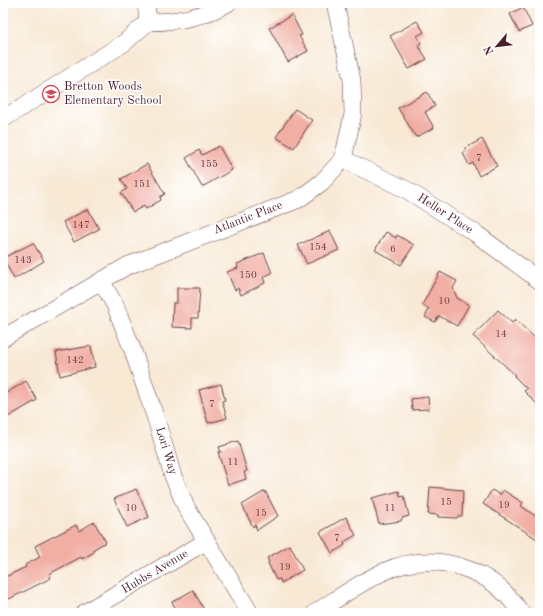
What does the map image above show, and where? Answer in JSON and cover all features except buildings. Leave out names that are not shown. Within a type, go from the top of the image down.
[{"type":"street","points":[[146,3],[148,22]]},
{"type":"street","points":[[3,119],[124,43],[148,22],[171,22],[215,11],[228,3]]},
{"type":"street","points":[[335,3],[352,80],[354,114],[344,159]]},
{"type":"street","name":"Atlantic Place","points":[[3,338],[127,266],[161,251],[299,199],[322,182],[344,159]]},
{"type":"street","name":"Heller Place","points":[[344,159],[407,190],[475,233],[540,281]]},
{"type":"street","name":"Lori Way","points":[[102,281],[115,305],[133,351],[173,476],[186,507],[205,542],[227,574],[250,613]]},
{"type":"street","name":"Hubbs Avenue","points":[[84,613],[205,542]]},
{"type":"street","points":[[314,613],[383,572],[418,562],[453,563],[485,576],[511,598],[521,613]]},
{"type":"place","name":"Bretton Woods Elementary School","points":[[51,94]]}]
